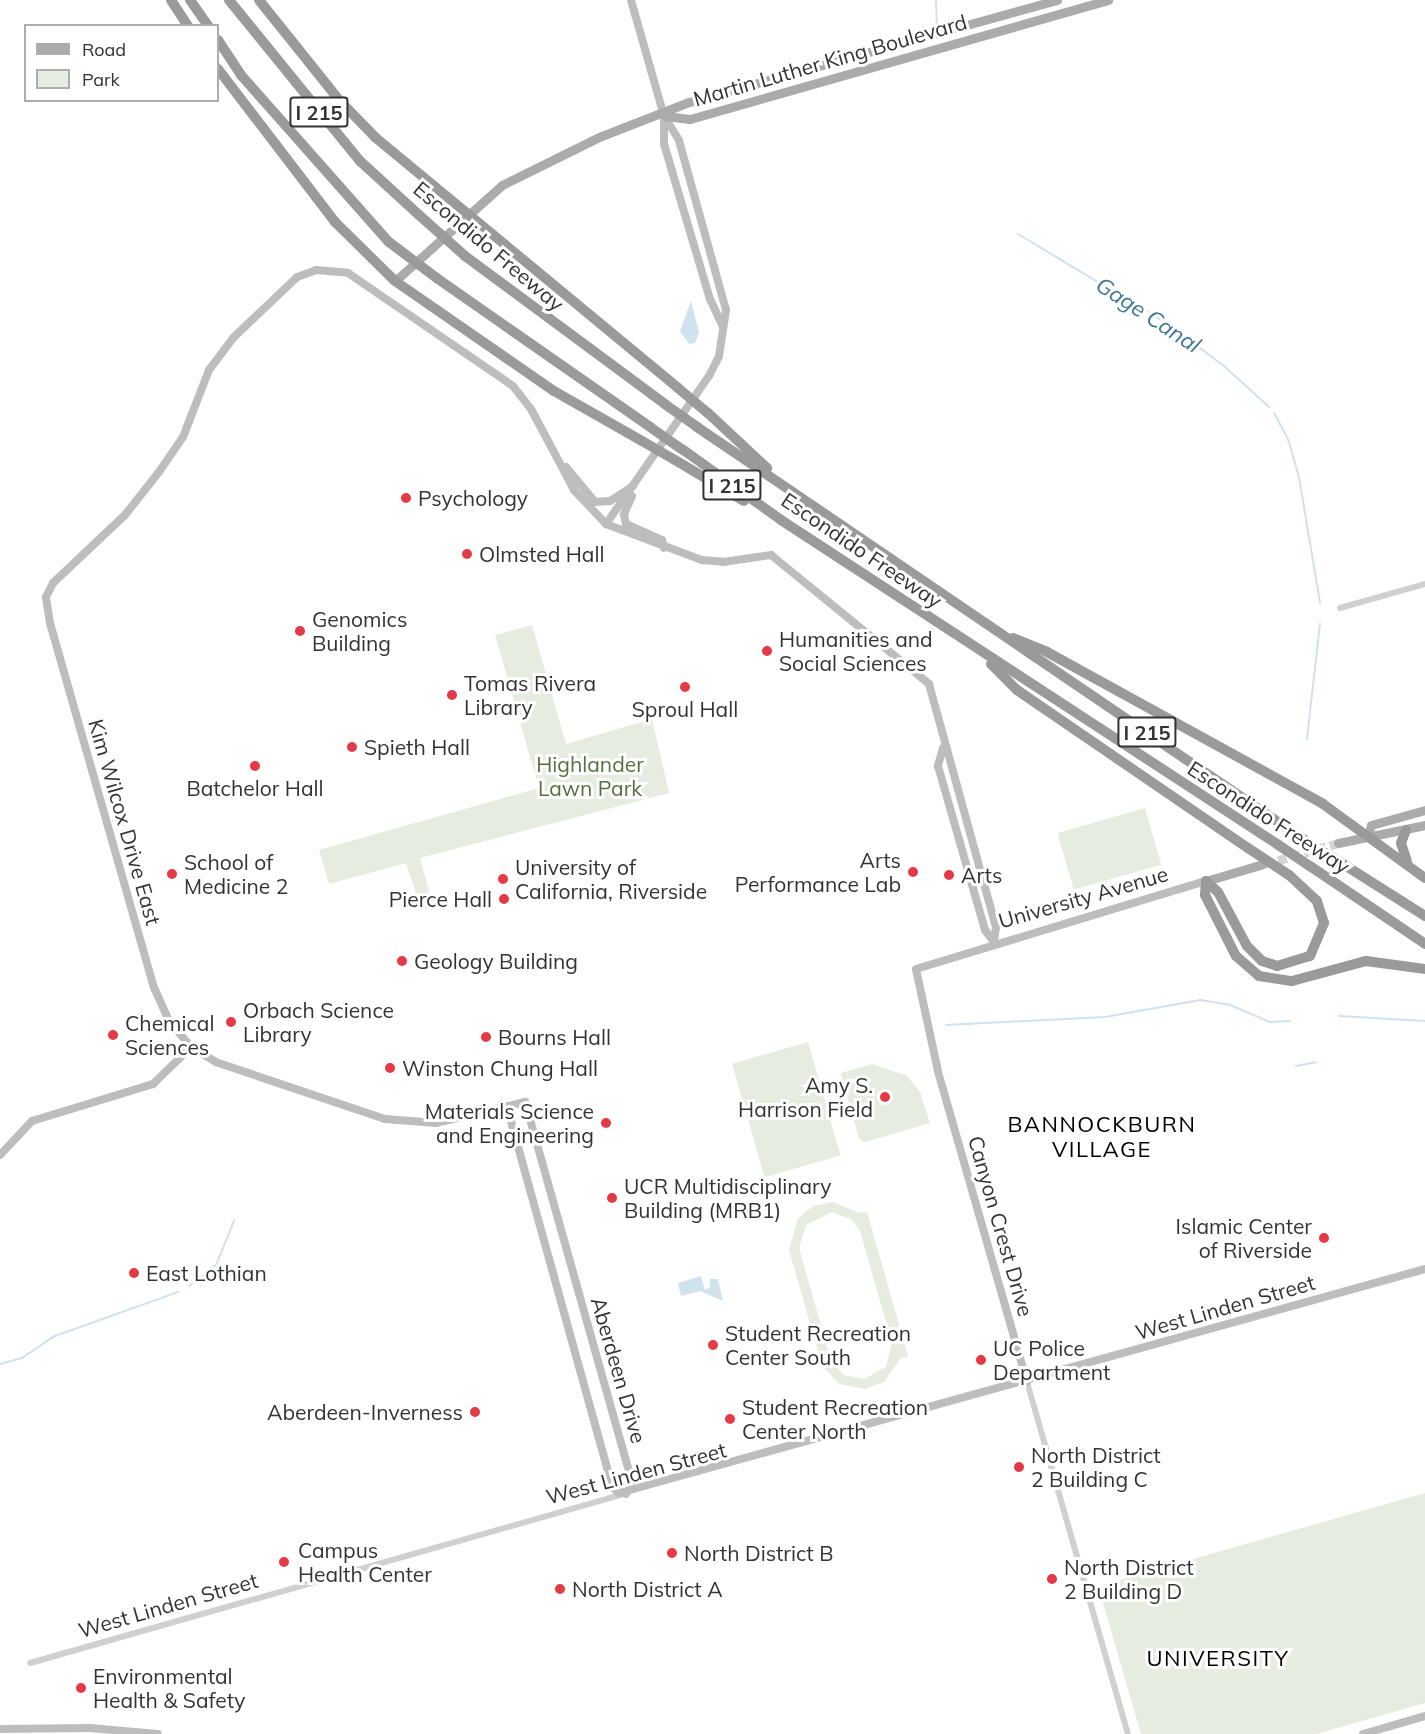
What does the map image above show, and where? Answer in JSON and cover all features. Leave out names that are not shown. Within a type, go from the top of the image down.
[{"type":"highway","points":[[171,0],[187,24]]},
{"type":"highway","points":[[190,0],[207,24]]},
{"type":"highway","name":"Escondido Freeway","points":[[229,0],[360,161],[465,256],[666,405],[774,477],[990,629],[1300,837],[1425,916]]},
{"type":"highway","points":[[260,0],[361,123],[708,412],[750,448],[774,477]]},
{"type":"highway","name":"Escondido Freeway","points":[[219,41],[263,100],[389,242],[438,279],[781,520],[1277,844],[1425,944]]},
{"type":"highway","points":[[219,70],[335,222],[395,281],[554,391],[781,520]]},
{"type":"highway","points":[[990,629],[1047,652],[1323,804],[1425,878]]},
{"type":"highway","points":[[976,649],[1017,690],[1289,875],[1317,901],[1324,923],[1310,956],[1277,966],[1262,961],[1247,946],[1218,892],[1206,880]]},
{"type":"highway","points":[[1406,831],[1401,843],[1408,865]]},
{"type":"highway","points":[[1206,880],[1205,895],[1236,956],[1259,976],[1292,981],[1366,961],[1425,969]]},
{"type":"main road","name":"Martin Luther King Boulevard","points":[[395,281],[468,211],[528,169],[599,137],[664,116],[689,102],[1057,0]]},
{"type":"main road","name":"Martin Luther King Boulevard","points":[[664,116],[690,119],[1108,0]]},
{"type":"main road","points":[[1368,835],[1371,825],[1425,810]]},
{"type":"main road","points":[[1338,843],[1368,835],[1406,831],[1425,825]]},
{"type":"main road","name":"University Avenue","points":[[1206,880],[1263,864]]},
{"type":"street","points":[[631,0],[664,116],[664,144],[710,299],[722,325]]},
{"type":"street","points":[[606,524],[636,484],[714,367],[726,309],[679,140],[664,116]]},
{"type":"street","name":"Kim Wilcox Drive East","points":[[525,1102],[436,1123],[385,1119],[225,1066],[191,1047],[169,1022],[155,991],[46,597],[52,583],[125,515],[159,472],[183,437],[200,386],[221,351],[297,277],[337,270],[390,299],[513,386],[531,409],[556,456]]},
{"type":"street","points":[[556,456],[595,502],[610,501],[636,484]]},
{"type":"street","points":[[556,456],[581,501],[606,524],[664,548],[717,562],[764,554],[781,561],[928,684],[941,718],[943,748],[996,927],[994,942]]},
{"type":"street","points":[[636,484],[625,522],[662,540],[664,548]]},
{"type":"street","points":[[1340,608],[1425,584]]},
{"type":"street","name":"University Avenue","points":[[916,969],[994,942],[1206,880]]},
{"type":"street","name":"Canyon Crest Drive","points":[[916,969],[938,1071],[1128,1734]]},
{"type":"street","points":[[0,1155],[32,1122],[153,1084],[191,1047]]},
{"type":"street","name":"Aberdeen Drive","points":[[507,1107],[614,1488],[626,1494],[632,1482],[525,1102]]},
{"type":"street","name":"West Linden Street","points":[[30,1663],[1425,1269]]},
{"type":"street","points":[[1363,1734],[1425,1716]]},
{"type":"street","points":[[0,1729],[90,1728],[158,1734]]},
{"type":"green space","name":"Highlander Lawn Park","points":[[532,625],[566,744],[652,719],[669,793],[420,858],[433,905],[422,911],[406,863],[329,884],[319,850],[539,788],[495,635]]},
{"type":"green space","points":[[1145,808],[1161,865],[1074,890],[1058,833]]},
{"type":"green space","points":[[808,1042],[841,1155],[765,1177],[732,1064]]},
{"type":"green space","name":"Amy S. Harrison Field","points":[[872,1064],[907,1076],[920,1092],[930,1123],[865,1142],[859,1139],[841,1073]]},
{"type":"green space","points":[[833,1202],[860,1213],[867,1212],[908,1356],[901,1358],[884,1382],[865,1389],[839,1384],[822,1365],[789,1250],[798,1218],[813,1206]],"holes":[[[832,1212],[851,1219],[860,1231],[892,1343],[886,1367],[864,1379],[844,1375],[831,1361],[799,1248],[806,1225]]]},
{"type":"green space","points":[[1425,1493],[1425,1703],[1316,1734],[1141,1734],[1098,1586]]},
{"type":"water","points":[[691,301],[699,332],[695,343],[689,344],[680,331]]},
{"type":"water","points":[[701,1276],[705,1290],[710,1287],[710,1279],[718,1279],[723,1301],[700,1291],[681,1296],[678,1283]]},
{"type":"waterway","name":"Gage Canal","points":[[936,0],[937,24]]},
{"type":"waterway","name":"Gage Canal","points":[[1018,234],[1168,324],[1224,366],[1269,407]]},
{"type":"waterway","name":"Gage Canal","points":[[1274,413],[1288,439],[1299,477],[1320,603]]},
{"type":"waterway","name":"Gage Canal","points":[[1307,739],[1320,624]]},
{"type":"waterway","points":[[946,1025],[1105,1017],[1200,1000],[1230,1005],[1270,1022],[1290,1021]]},
{"type":"waterway","points":[[1339,1016],[1425,1021]]},
{"type":"waterway","points":[[1296,1066],[1316,1062]]},
{"type":"waterway","points":[[189,1286],[216,1265],[234,1221]]},
{"type":"waterway","points":[[0,1364],[22,1358],[55,1336],[178,1292]]},
{"type":"tunnel","points":[[1265,864],[1338,843]]},
{"type":"place","name":"Psychology","points":[[406,498]]},
{"type":"place","name":"Olmsted Hall","points":[[467,554]]},
{"type":"place","name":"Genomics Building","points":[[300,631]]},
{"type":"place","name":"Humanities and Social Sciences","points":[[767,651]]},
{"type":"place","name":"Sproul Hall","points":[[685,687]]},
{"type":"place","name":"Tomas Rivera Library","points":[[452,695]]},
{"type":"place","name":"Spieth Hall","points":[[352,747]]},
{"type":"place","name":"Batchelor Hall","points":[[255,766]]},
{"type":"place","name":"Arts Performance Lab","points":[[913,872]]},
{"type":"place","name":"School of Medicine 2","points":[[172,874]]},
{"type":"place","name":"Arts","points":[[949,875]]},
{"type":"place","name":"University of California, Riverside","points":[[503,879]]},
{"type":"place","name":"Pierce Hall","points":[[504,899]]},
{"type":"place","name":"Geology Building","points":[[402,961]]},
{"type":"place","name":"Orbach Science Library","points":[[231,1022]]},
{"type":"place","name":"Chemical Sciences","points":[[113,1035]]},
{"type":"place","name":"Bourns Hall","points":[[486,1037]]},
{"type":"place","name":"Winston Chung Hall","points":[[390,1068]]},
{"type":"place","name":"Amy S. Harrison Field","points":[[885,1097]]},
{"type":"place","name":"Materials Science and Engineering","points":[[606,1123]]},
{"type":"place","name":"UCR Multidisciplinary Building (MRB1)","points":[[612,1198]]},
{"type":"place","name":"Islamic Center of Riverside","points":[[1324,1238]]},
{"type":"place","name":"East Lothian","points":[[134,1273]]},
{"type":"place","name":"Student Recreation Center South","points":[[713,1345]]},
{"type":"place","name":"UC Police Department","points":[[981,1360]]},
{"type":"place","name":"Aberdeen-Inverness","points":[[475,1412]]},
{"type":"place","name":"Student Recreation Center North","points":[[730,1419]]},
{"type":"place","name":"North District 2 Building C","points":[[1019,1467]]},
{"type":"place","name":"North District B","points":[[672,1553]]},
{"type":"place","name":"Campus Health Center","points":[[284,1562]]},
{"type":"place","name":"North District 2 Building D","points":[[1052,1579]]},
{"type":"place","name":"North District A","points":[[560,1589]]},
{"type":"place","name":"Environmental Health & Safety","points":[[81,1688]]},
{"type":"district","name":"BANNOCKBURN VILLAGE","points":[[1102,1136]]},
{"type":"district","name":"UNIVERSITY","points":[[1218,1659]]}]
